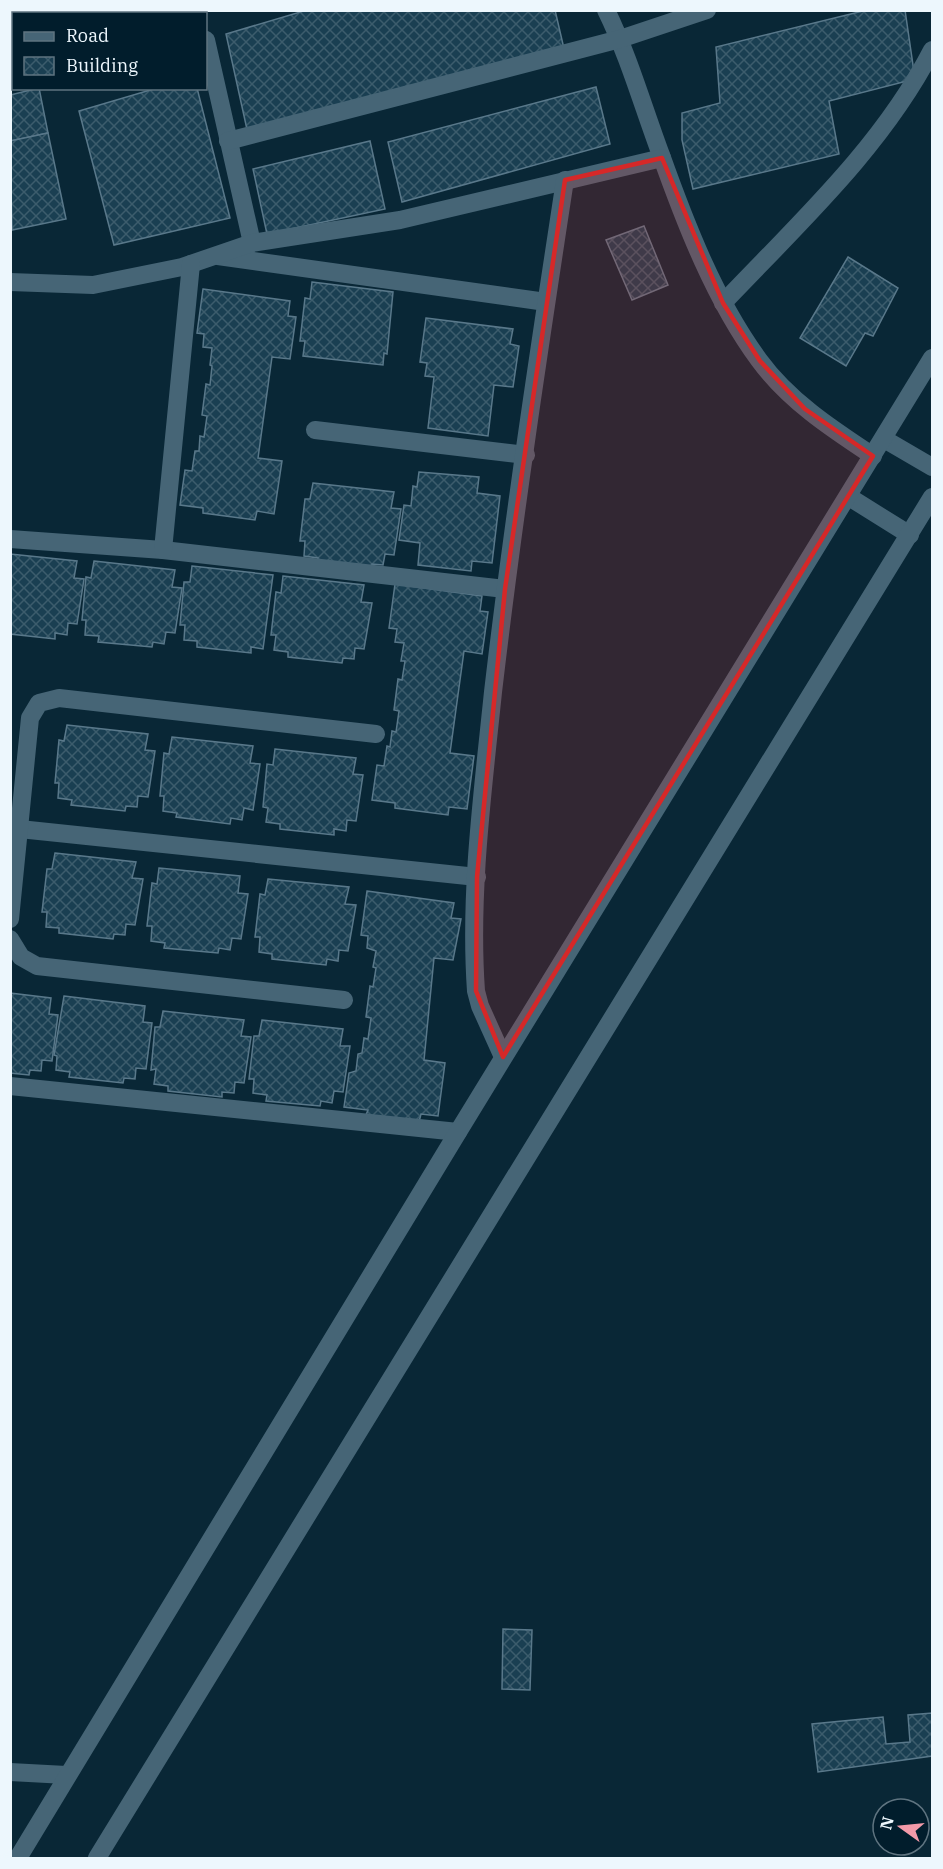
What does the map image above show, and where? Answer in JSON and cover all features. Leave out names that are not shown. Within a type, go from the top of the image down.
[{"type":"street","points":[[606,10],[620,39],[662,158],[723,303],[760,361],[805,409],[873,456]]},
{"type":"street","points":[[228,141],[620,39],[707,10]]},
{"type":"street","points":[[207,45],[252,243]]},
{"type":"street","points":[[723,303],[822,200],[877,134],[914,86],[933,50]]},
{"type":"street","points":[[10,282],[93,285],[191,264],[252,243],[400,220],[662,158]]},
{"type":"street","points":[[503,1058],[480,1006],[476,991],[477,878],[488,743],[505,589],[565,180]]},
{"type":"street","points":[[214,256],[546,302]]},
{"type":"street","points":[[163,550],[191,264]]},
{"type":"street","points":[[18,1858],[66,1775],[503,1058],[933,358]]},
{"type":"street","points":[[315,430],[526,455]]},
{"type":"street","points":[[884,439],[933,466]]},
{"type":"street","points":[[849,497],[910,535]]},
{"type":"street","points":[[97,1858],[933,497]]},
{"type":"street","points":[[10,539],[163,550],[505,589]]},
{"type":"street","points":[[10,919],[15,828],[30,718],[39,704],[49,699],[59,698],[375,734]]},
{"type":"street","points":[[15,828],[477,878]]},
{"type":"street","points":[[10,939],[21,957],[37,966],[344,1000]]},
{"type":"street","points":[[10,1086],[458,1132]]},
{"type":"street","points":[[10,1772],[66,1775]]},
{"type":"highlighted area","points":[[662,158],[723,303],[760,361],[805,409],[873,456],[503,1057],[476,991],[477,877],[505,589],[565,180]]},
{"type":"building","points":[[307,10],[555,10],[565,53],[248,134],[226,34]]},
{"type":"building","points":[[867,10],[905,10],[915,79],[829,101],[839,154],[693,189],[682,140],[682,113],[720,103],[716,47]]},
{"type":"building","points":[[596,87],[610,144],[402,202],[388,142]]},
{"type":"building","points":[[39,90],[48,133],[10,141],[10,95]]},
{"type":"building","points":[[150,90],[198,90],[230,218],[114,245],[79,111]]},
{"type":"building","points":[[48,133],[66,219],[12,230],[10,141]]},
{"type":"building","points":[[370,141],[385,209],[267,234],[253,169]]},
{"type":"building","points":[[644,226],[668,285],[632,300],[606,240]]},
{"type":"building","points":[[848,257],[898,288],[873,336],[865,333],[846,366],[800,338]]},
{"type":"building","points":[[312,282],[393,292],[387,354],[384,353],[383,365],[303,356],[305,341],[300,341],[305,298],[310,299]]},
{"type":"building","points":[[203,289],[290,301],[288,316],[296,317],[290,359],[272,357],[258,458],[282,461],[274,514],[257,511],[255,520],[203,513],[203,508],[180,505],[185,470],[192,471],[195,451],[199,451],[200,436],[204,437],[207,416],[202,415],[206,384],[210,385],[212,348],[203,347],[204,334],[197,333]]},
{"type":"building","points":[[426,318],[513,329],[510,344],[519,346],[513,387],[494,385],[488,436],[428,428],[434,377],[425,376],[427,363],[420,362]]},
{"type":"building","points":[[419,472],[479,477],[477,493],[500,496],[492,563],[472,561],[471,571],[418,565],[420,543],[399,540],[404,505],[411,506],[413,486],[417,487]]},
{"type":"building","points":[[313,483],[394,492],[391,508],[401,509],[394,555],[385,554],[383,565],[372,564],[371,569],[317,563],[318,558],[304,556],[305,541],[300,541],[305,499],[310,499]]},
{"type":"building","points":[[10,554],[77,561],[74,578],[84,579],[77,624],[68,623],[67,635],[55,633],[55,639],[10,634]]},
{"type":"building","points":[[94,561],[175,570],[172,587],[182,588],[175,633],[166,632],[164,644],[153,642],[152,647],[98,642],[99,636],[85,635],[86,620],[82,620],[86,577],[91,578]]},
{"type":"building","points":[[192,566],[273,575],[263,649],[251,647],[251,653],[197,647],[197,641],[184,640],[185,625],[180,625],[184,582],[190,582]]},
{"type":"building","points":[[283,576],[364,585],[361,602],[372,603],[364,649],[355,648],[354,659],[343,658],[342,663],[288,657],[288,652],[274,650],[276,635],[271,635],[276,592],[281,593]]},
{"type":"building","points":[[395,584],[482,596],[480,611],[488,612],[482,654],[464,651],[450,753],[474,756],[467,809],[449,807],[448,815],[395,808],[395,803],[372,800],[377,765],[384,766],[392,731],[396,732],[399,711],[394,710],[398,679],[402,680],[405,661],[401,661],[404,643],[395,642],[397,629],[389,628]]},
{"type":"building","points":[[67,725],[148,734],[145,750],[155,751],[148,797],[138,796],[137,807],[126,806],[125,811],[71,805],[72,800],[58,798],[59,783],[55,783],[59,740],[64,741]]},
{"type":"building","points":[[172,737],[253,746],[250,763],[260,764],[253,810],[244,808],[242,820],[231,818],[230,824],[176,817],[177,813],[163,811],[164,796],[160,796],[164,753],[169,754]]},
{"type":"building","points":[[275,749],[356,758],[353,774],[363,775],[356,821],[347,820],[346,831],[334,829],[334,835],[280,829],[280,824],[266,822],[268,808],[263,807],[267,764],[273,765]]},
{"type":"building","points":[[55,853],[136,862],[132,878],[143,879],[135,925],[126,924],[125,935],[114,934],[113,939],[59,933],[59,928],[46,927],[47,912],[42,912],[47,869],[52,869]]},
{"type":"building","points":[[159,868],[240,876],[238,893],[248,894],[241,939],[232,938],[230,950],[219,948],[218,953],[164,948],[165,943],[151,941],[152,926],[147,926],[152,883],[157,884]]},
{"type":"building","points":[[268,879],[349,887],[345,904],[356,905],[348,951],[339,950],[338,961],[327,959],[326,965],[272,959],[272,954],[259,952],[260,937],[255,937],[260,894],[265,895]]},
{"type":"building","points":[[367,891],[454,903],[451,918],[461,919],[453,960],[434,958],[424,1060],[445,1063],[438,1116],[421,1114],[419,1122],[366,1115],[368,1110],[344,1107],[349,1073],[356,1071],[358,1054],[362,1053],[364,1038],[368,1039],[371,1018],[366,1017],[370,986],[373,987],[376,968],[373,967],[376,951],[367,948],[368,936],[361,935]]},
{"type":"building","points":[[10,993],[51,998],[49,1014],[58,1015],[52,1061],[42,1060],[41,1071],[30,1070],[29,1075],[10,1073]]},
{"type":"building","points":[[64,996],[145,1006],[143,1022],[152,1023],[146,1069],[136,1068],[135,1079],[124,1078],[123,1083],[69,1077],[70,1072],[56,1070],[57,1056],[54,1055]]},
{"type":"building","points":[[163,1011],[244,1020],[241,1036],[251,1037],[244,1083],[235,1082],[234,1093],[222,1092],[222,1097],[168,1091],[168,1086],[154,1084],[156,1069],[151,1070],[155,1027],[160,1027]]},
{"type":"building","points":[[262,1020],[343,1029],[340,1046],[350,1046],[343,1092],[334,1091],[332,1103],[321,1101],[320,1106],[266,1101],[267,1095],[253,1093],[254,1079],[249,1079],[254,1036],[259,1036]]},
{"type":"building","points":[[503,1629],[532,1630],[530,1690],[502,1689]]},
{"type":"building","points":[[932,1713],[932,1756],[818,1772],[812,1724],[883,1717],[886,1744],[910,1742],[908,1715]]}]
